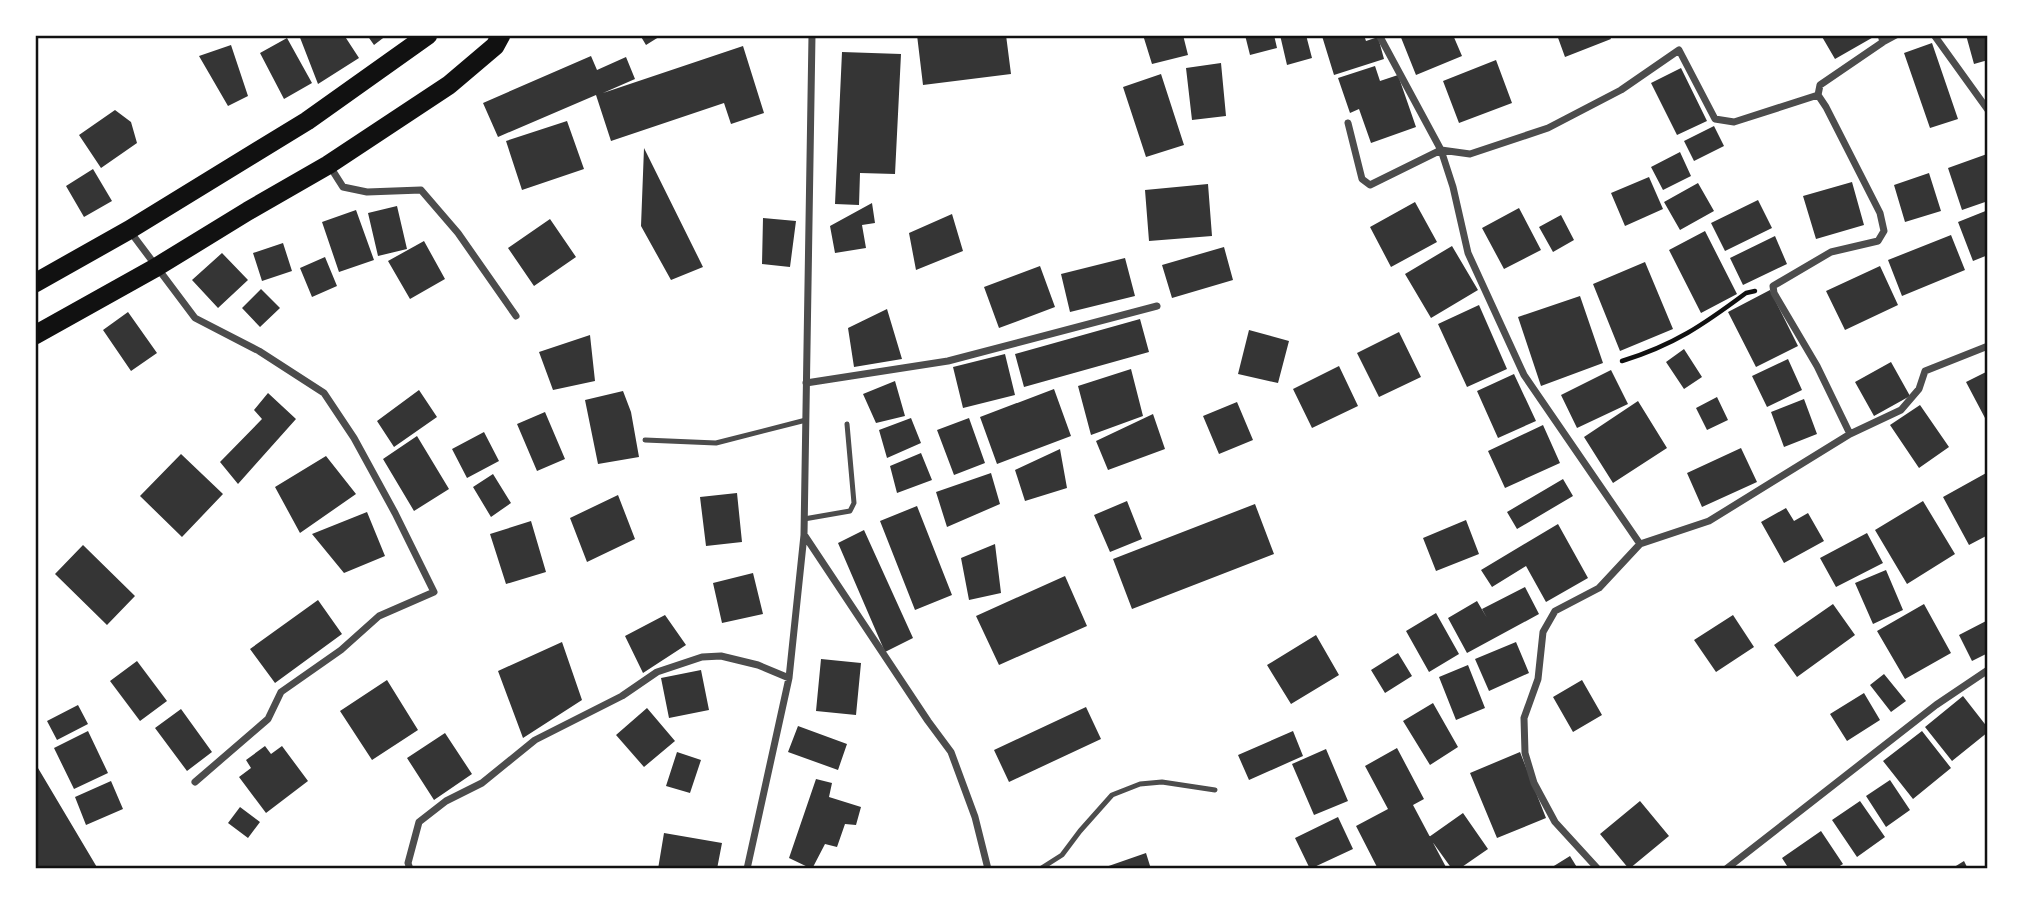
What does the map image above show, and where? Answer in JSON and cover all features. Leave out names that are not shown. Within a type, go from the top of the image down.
[{"type":"highway","points":[[35,283],[129,230],[307,121],[428,35]]},
{"type":"highway","points":[[35,335],[155,268],[328,165],[449,85],[495,46],[501,35]]},
{"type":"street","points":[[747,869],[789,678],[804,534],[812,35]]},
{"type":"street","points":[[1379,35],[1441,150],[1460,209],[1468,253],[1524,375],[1640,544]]},
{"type":"street","points":[[1818,94],[1821,85],[1882,39],[1896,35]]},
{"type":"street","points":[[1934,35],[1988,110]]},
{"type":"street","points":[[1348,123],[1362,179],[1370,185],[1441,150],[1470,153],[1548,128],[1621,90],[1679,50],[1715,119],[1734,122],[1818,94]]},
{"type":"street","points":[[1818,94],[1880,213],[1884,231],[1878,242],[1831,252],[1773,286],[1774,293],[1817,366],[1850,434]]},
{"type":"street","points":[[328,165],[343,187],[367,192],[421,190],[458,233],[516,316]]},
{"type":"street","points":[[129,230],[195,318],[259,351],[324,393],[354,438],[434,592],[379,616],[341,650],[281,692],[268,719],[195,782]]},
{"type":"street","points":[[806,383],[948,361],[1157,306]]},
{"type":"street","points":[[1598,869],[1555,822],[1534,783],[1525,753],[1524,718],[1538,679],[1543,632],[1555,611],[1599,588],[1640,544],[1709,521],[1850,434],[1901,410],[1919,389],[1925,372],[1988,346]]},
{"type":"street","points":[[804,534],[951,752],[975,817],[988,869]]},
{"type":"street","points":[[410,869],[408,863],[419,822],[446,801],[482,782],[535,740],[622,696],[657,672],[702,657],[721,656],[758,665],[789,678]]},
{"type":"street","points":[[1726,869],[1937,705],[1988,670]]},
{"type":"lane","points":[[645,440],[716,443],[806,420]]},
{"type":"lane","points":[[804,519],[850,511],[854,503],[848,424]]},
{"type":"lane","points":[[1040,869],[1062,855],[1112,795],[1140,784],[1162,782],[1215,790]]},
{"type":"path","points":[[1622,361],[1657,350],[1698,329],[1746,293],[1773,286]]},
{"type":"building","points":[[299,35],[344,35],[359,58],[318,84]]},
{"type":"building","points":[[367,35],[387,35],[374,45]]},
{"type":"building","points":[[640,35],[662,35],[646,45]]},
{"type":"building","points":[[917,35],[1006,35],[1011,74],[923,85]]},
{"type":"building","points":[[1143,35],[1183,35],[1188,55],[1152,64]]},
{"type":"building","points":[[1245,35],[1274,35],[1277,48],[1250,55]]},
{"type":"building","points":[[1280,35],[1306,35],[1312,58],[1287,65]]},
{"type":"building","points":[[1364,35],[1366,41],[1378,37],[1384,59],[1334,75],[1322,36]]},
{"type":"building","points":[[1400,35],[1453,35],[1462,56],[1416,75]]},
{"type":"building","points":[[1557,35],[1609,35],[1611,39],[1565,57]]},
{"type":"building","points":[[1821,35],[1877,35],[1835,59]]},
{"type":"building","points":[[1966,35],[1988,35],[1988,60],[1974,64]]},
{"type":"building","points":[[287,38],[312,83],[284,99],[260,53]]},
{"type":"building","points":[[1932,43],[1958,119],[1930,128],[1904,53]]},
{"type":"building","points":[[231,45],[248,96],[228,106],[199,56]]},
{"type":"building","points":[[743,46],[764,113],[731,124],[724,103],[611,141],[596,95],[498,137],[483,103],[591,56],[597,70],[626,57],[635,79],[603,93]]},
{"type":"building","points":[[842,52],[901,54],[895,174],[860,173],[859,205],[835,204]]},
{"type":"building","points":[[1496,60],[1512,103],[1459,123],[1443,81]]},
{"type":"building","points":[[1221,63],[1226,116],[1192,120],[1186,68]]},
{"type":"building","points":[[1375,66],[1380,81],[1398,75],[1416,127],[1371,143],[1359,109],[1350,113],[1338,78]]},
{"type":"building","points":[[1681,68],[1707,121],[1677,135],[1651,83]]},
{"type":"building","points":[[1161,74],[1184,145],[1146,157],[1123,87]]},
{"type":"building","points":[[115,110],[131,122],[137,143],[101,168],[79,135]]},
{"type":"building","points":[[567,121],[584,169],[522,190],[506,141]]},
{"type":"building","points":[[1714,126],[1724,146],[1694,161],[1684,141]]},
{"type":"building","points":[[644,148],[703,267],[671,280],[641,226]]},
{"type":"building","points":[[1680,152],[1691,176],[1663,190],[1651,167]]},
{"type":"building","points":[[1987,154],[1988,201],[1962,210],[1948,168]]},
{"type":"building","points":[[93,169],[112,201],[84,217],[66,186]]},
{"type":"building","points":[[1929,173],[1941,211],[1905,222],[1894,185]]},
{"type":"building","points":[[1649,177],[1663,209],[1625,226],[1611,193]]},
{"type":"building","points":[[1852,182],[1864,225],[1816,239],[1803,196]]},
{"type":"building","points":[[1698,183],[1714,211],[1680,230],[1664,202]]},
{"type":"building","points":[[1208,184],[1212,236],[1149,241],[1145,190]]},
{"type":"building","points":[[1758,200],[1772,228],[1725,251],[1711,223]]},
{"type":"building","points":[[1415,202],[1437,242],[1391,267],[1370,227]]},
{"type":"building","points":[[872,203],[875,223],[862,225],[866,248],[835,253],[830,226]]},
{"type":"building","points":[[397,206],[407,249],[378,256],[368,213]]},
{"type":"building","points":[[1519,208],[1541,250],[1504,269],[1482,228]]},
{"type":"building","points":[[356,210],[374,260],[339,272],[322,222]]},
{"type":"building","points":[[1988,210],[1988,255],[1973,261],[1958,222]]},
{"type":"building","points":[[952,214],[963,251],[916,270],[909,233]]},
{"type":"building","points":[[1561,215],[1574,240],[1553,252],[1539,227]]},
{"type":"building","points":[[763,218],[796,221],[790,267],[762,264]]},
{"type":"building","points":[[550,219],[576,257],[534,286],[508,248]]},
{"type":"building","points":[[1705,231],[1737,294],[1701,313],[1669,250]]},
{"type":"building","points":[[1951,235],[1965,270],[1902,296],[1888,260]]},
{"type":"building","points":[[1775,236],[1787,264],[1743,285],[1730,258]]},
{"type":"building","points":[[424,241],[445,279],[410,299],[388,261]]},
{"type":"building","points":[[283,243],[292,271],[262,281],[253,253]]},
{"type":"building","points":[[1452,246],[1478,290],[1431,318],[1405,274]]},
{"type":"building","points":[[1224,247],[1233,280],[1172,298],[1162,265]]},
{"type":"building","points":[[222,253],[248,280],[218,308],[192,280]]},
{"type":"building","points":[[325,257],[337,286],[312,297],[300,268]]},
{"type":"building","points":[[1125,258],[1135,296],[1070,312],[1061,274]]},
{"type":"building","points":[[1645,262],[1673,329],[1620,351],[1593,284]]},
{"type":"building","points":[[1040,266],[1055,307],[999,328],[984,287]]},
{"type":"building","points":[[1880,266],[1898,305],[1845,330],[1826,291]]},
{"type":"building","points":[[261,289],[280,308],[260,327],[242,308]]},
{"type":"building","points":[[1770,290],[1798,346],[1756,367],[1728,312]]},
{"type":"building","points":[[1580,296],[1603,363],[1541,386],[1518,317]]},
{"type":"building","points":[[1479,305],[1507,369],[1467,387],[1438,324]]},
{"type":"building","points":[[887,309],[902,359],[854,367],[848,328]]},
{"type":"building","points":[[128,312],[157,353],[131,371],[103,330]]},
{"type":"building","points":[[1140,319],[1149,352],[1024,387],[1015,354]]},
{"type":"building","points":[[1249,330],[1289,341],[1278,383],[1238,374]]},
{"type":"building","points":[[1399,332],[1421,377],[1379,397],[1357,353]]},
{"type":"building","points":[[590,335],[595,381],[553,390],[539,352]]},
{"type":"building","points":[[1684,349],[1702,377],[1684,389],[1666,362]]},
{"type":"building","points":[[1005,354],[1015,395],[963,408],[953,367]]},
{"type":"building","points":[[1788,359],[1802,390],[1767,407],[1752,376]]},
{"type":"building","points":[[1891,362],[1910,396],[1874,416],[1855,382]]},
{"type":"building","points":[[1339,366],[1358,406],[1312,428],[1293,389]]},
{"type":"building","points":[[1131,369],[1143,416],[1091,435],[1078,386]]},
{"type":"building","points":[[1611,370],[1628,404],[1577,428],[1561,395]]},
{"type":"building","points":[[1988,371],[1988,417],[1985,418],[1966,382]]},
{"type":"building","points":[[1514,374],[1536,421],[1498,438],[1477,391]]},
{"type":"building","points":[[895,381],[905,416],[876,423],[863,394]]},
{"type":"building","points":[[1054,389],[1071,436],[997,464],[980,417]]},
{"type":"building","points":[[419,390],[437,417],[394,447],[377,421]]},
{"type":"building","points":[[623,391],[631,412],[639,457],[598,464],[585,400]]},
{"type":"building","points":[[268,393],[296,419],[238,484],[220,462],[262,419],[254,410]]},
{"type":"building","points":[[1717,397],[1728,420],[1707,430],[1696,408]]},
{"type":"building","points":[[1804,399],[1817,434],[1784,447],[1771,412]]},
{"type":"building","points":[[1638,401],[1667,448],[1613,483],[1584,437]]},
{"type":"building","points":[[1237,402],[1253,440],[1219,454],[1203,416]]},
{"type":"building","points":[[1920,405],[1949,447],[1919,468],[1890,425]]},
{"type":"building","points":[[545,412],[565,459],[537,471],[517,424]]},
{"type":"building","points":[[1153,414],[1165,449],[1108,470],[1096,441]]},
{"type":"building","points":[[911,418],[921,443],[887,458],[879,430]]},
{"type":"building","points":[[969,418],[985,463],[954,475],[937,430]]},
{"type":"building","points":[[1543,425],[1560,463],[1505,488],[1488,451]]},
{"type":"building","points":[[484,432],[499,461],[467,478],[452,449]]},
{"type":"building","points":[[417,436],[449,489],[414,511],[383,459]]},
{"type":"building","points":[[1741,448],[1757,482],[1702,507],[1687,473]]},
{"type":"building","points":[[1060,449],[1067,488],[1025,501],[1015,470]]},
{"type":"building","points":[[921,453],[932,480],[897,493],[890,466]]},
{"type":"building","points":[[181,454],[223,494],[182,537],[140,496]]},
{"type":"building","points":[[326,456],[356,494],[300,533],[275,487]]},
{"type":"building","points":[[1988,472],[1988,535],[1969,545],[1943,497]]},
{"type":"building","points":[[991,473],[1000,504],[947,527],[936,492]]},
{"type":"building","points":[[493,474],[511,503],[491,517],[473,487]]},
{"type":"building","points":[[1563,479],[1573,496],[1517,529],[1507,512]]},
{"type":"building","points":[[737,493],[742,542],[706,546],[700,497]]},
{"type":"building","points":[[618,495],[635,539],[587,562],[570,518]]},
{"type":"building","points":[[1127,501],[1142,539],[1110,552],[1094,515]]},
{"type":"building","points":[[1923,501],[1955,554],[1907,584],[1875,530]]},
{"type":"building","points":[[1255,504],[1274,554],[1132,609],[1113,559]]},
{"type":"building","points":[[917,506],[952,595],[915,610],[880,521]]},
{"type":"building","points":[[1786,508],[1794,521],[1808,513],[1824,541],[1784,563],[1761,522]]},
{"type":"building","points":[[367,512],[385,556],[344,573],[312,534]]},
{"type":"building","points":[[1466,520],[1479,554],[1436,571],[1423,538]]},
{"type":"building","points":[[531,521],[546,572],[506,584],[490,534]]},
{"type":"building","points":[[1558,524],[1588,578],[1546,602],[1526,566],[1492,587],[1481,570]]},
{"type":"building","points":[[864,530],[913,638],[885,652],[838,543]]},
{"type":"building","points":[[1867,533],[1883,563],[1836,587],[1820,558]]},
{"type":"building","points":[[995,544],[1001,593],[969,600],[961,558]]},
{"type":"building","points":[[83,545],[135,596],[107,625],[55,574]]},
{"type":"building","points":[[1886,570],[1903,610],[1873,624],[1855,583]]},
{"type":"building","points":[[753,573],[763,614],[722,623],[713,583]]},
{"type":"building","points":[[1065,576],[1087,626],[999,665],[976,616]]},
{"type":"building","points":[[1525,587],[1539,614],[1467,653],[1448,618],[1477,601],[1487,618],[1482,609]]},
{"type":"building","points":[[318,600],[342,634],[275,683],[250,649]]},
{"type":"building","points":[[1833,604],[1855,635],[1797,677],[1774,645]]},
{"type":"building","points":[[1924,604],[1951,653],[1905,679],[1877,631]]},
{"type":"building","points":[[1436,613],[1459,654],[1429,672],[1406,631]]},
{"type":"building","points":[[665,615],[686,645],[643,673],[625,636]]},
{"type":"building","points":[[1733,615],[1754,647],[1716,672],[1694,640]]},
{"type":"building","points":[[1988,620],[1988,653],[1972,661],[1959,635]]},
{"type":"building","points":[[1316,635],[1339,675],[1291,704],[1267,665]]},
{"type":"building","points":[[562,642],[582,700],[523,738],[498,671]]},
{"type":"building","points":[[1516,642],[1529,673],[1489,691],[1475,659]]},
{"type":"building","points":[[1398,653],[1412,676],[1385,693],[1371,670]]},
{"type":"building","points":[[821,659],[861,663],[856,715],[816,711]]},
{"type":"building","points":[[137,661],[167,701],[140,721],[110,681]]},
{"type":"building","points":[[1468,665],[1485,708],[1456,720],[1439,677]]},
{"type":"building","points":[[701,670],[709,710],[669,718],[661,678]]},
{"type":"building","points":[[1884,674],[1906,701],[1891,712],[1870,685]]},
{"type":"building","points":[[387,680],[418,730],[372,760],[340,711]]},
{"type":"building","points":[[1582,680],[1602,715],[1573,732],[1553,697]]},
{"type":"building","points":[[1864,693],[1880,720],[1847,741],[1830,714]]},
{"type":"building","points":[[1963,696],[1988,728],[1988,732],[1952,761],[1925,727]]},
{"type":"building","points":[[1433,703],[1458,747],[1430,765],[1403,721]]},
{"type":"building","points":[[78,705],[88,724],[57,740],[47,721]]},
{"type":"building","points":[[1086,707],[1101,739],[1009,782],[994,750]]},
{"type":"building","points":[[647,708],[675,741],[644,767],[616,735]]},
{"type":"building","points":[[181,709],[212,752],[187,771],[155,728]]},
{"type":"building","points":[[798,726],[847,744],[838,770],[788,752]]},
{"type":"building","points":[[88,731],[108,773],[74,789],[54,748]]},
{"type":"building","points":[[1293,731],[1303,756],[1249,780],[1238,755]]},
{"type":"building","points":[[1922,731],[1951,768],[1913,799],[1883,761]]},
{"type":"building","points":[[445,733],[472,774],[434,800],[407,758]]},
{"type":"building","points":[[265,746],[271,754],[282,746],[308,781],[266,813],[239,777],[251,768],[246,760]]},
{"type":"building","points":[[1397,748],[1424,799],[1413,805],[1447,869],[1378,869],[1356,826],[1388,809],[1365,766]]},
{"type":"building","points":[[1326,749],[1348,801],[1314,815],[1292,764]]},
{"type":"building","points":[[677,752],[701,760],[690,793],[666,786]]},
{"type":"building","points":[[1520,752],[1546,818],[1497,838],[1470,773]]},
{"type":"building","points":[[35,763],[98,869],[35,869]]},
{"type":"building","points":[[816,779],[832,783],[829,797],[861,807],[856,825],[845,824],[837,847],[825,844],[812,869],[789,858]]},
{"type":"building","points":[[1890,780],[1910,810],[1886,827],[1866,796]]},
{"type":"building","points":[[111,781],[123,809],[86,825],[75,797]]},
{"type":"building","points":[[1640,801],[1669,836],[1629,869],[1600,834]]},
{"type":"building","points":[[1860,801],[1885,837],[1857,857],[1832,820]]},
{"type":"building","points":[[240,807],[260,822],[248,838],[228,823]]},
{"type":"building","points":[[1463,813],[1488,849],[1459,869],[1452,869],[1429,837]]},
{"type":"building","points":[[1338,817],[1353,849],[1310,869],[1295,838]]},
{"type":"building","points":[[1821,831],[1843,864],[1835,869],[1789,869],[1782,858]]},
{"type":"building","points":[[664,833],[722,843],[717,869],[658,869]]},
{"type":"building","points":[[1146,853],[1151,869],[1100,869]]},
{"type":"building","points":[[1570,856],[1578,869],[1549,869]]},
{"type":"building","points":[[1964,861],[1968,869],[1951,869]]}]
